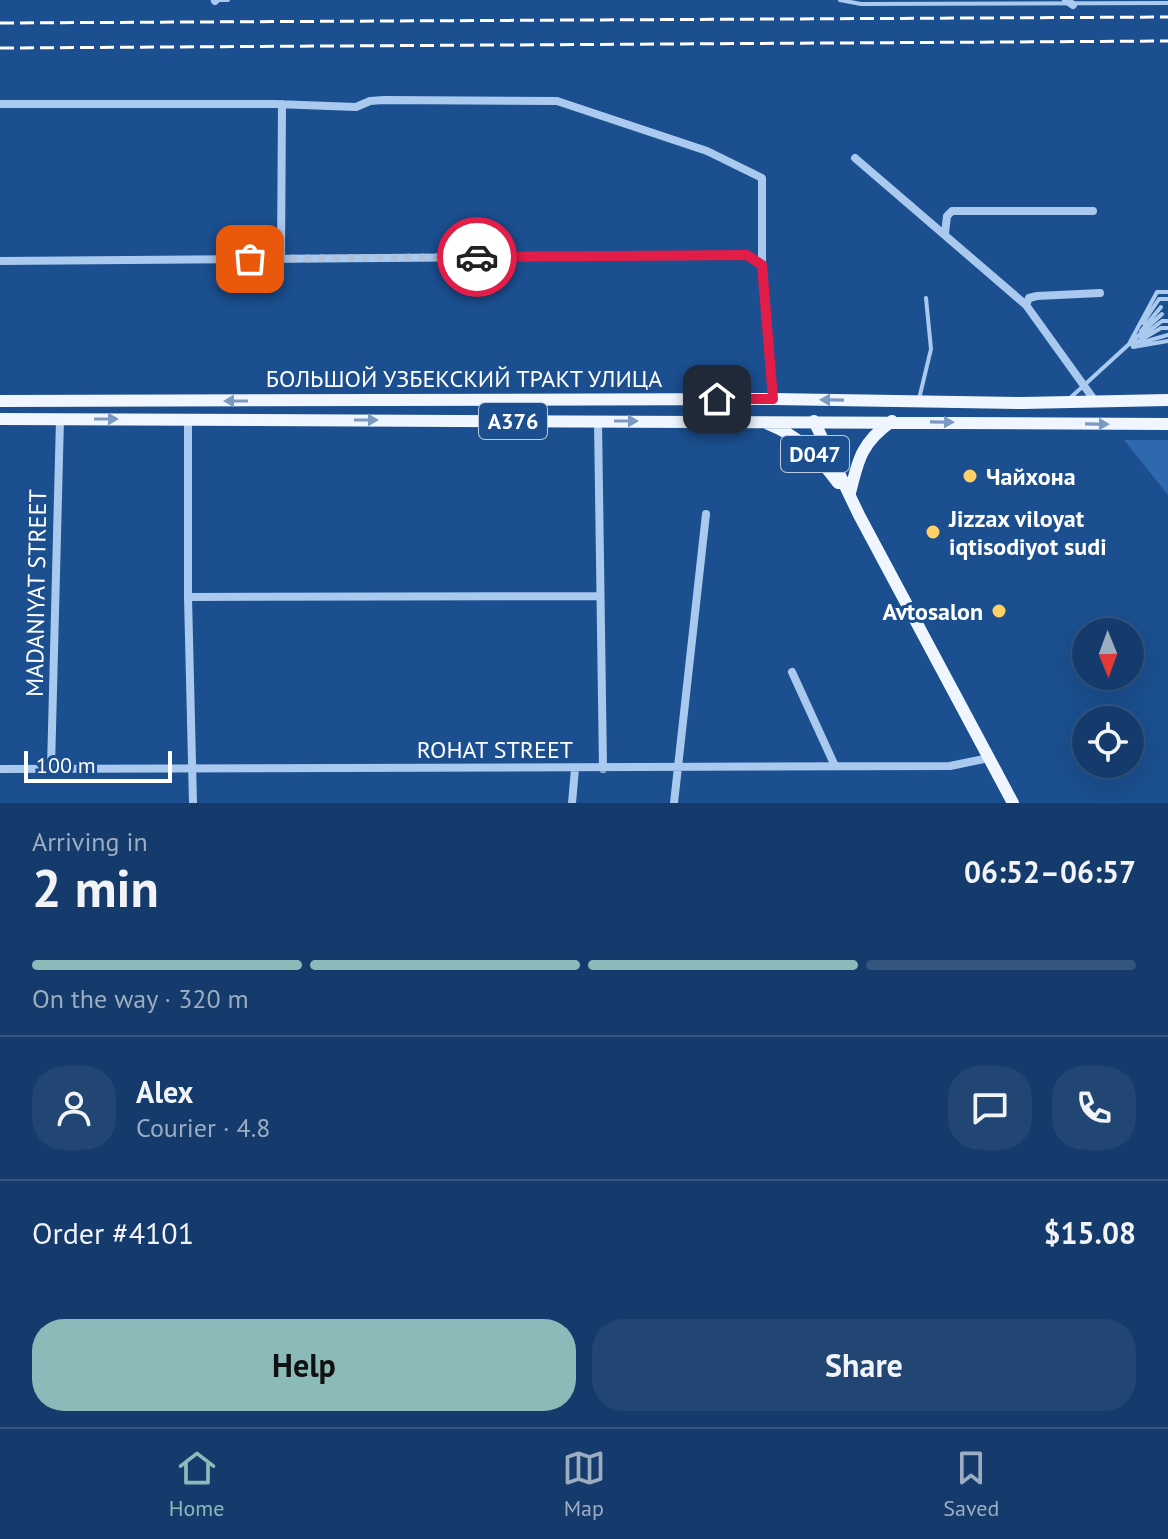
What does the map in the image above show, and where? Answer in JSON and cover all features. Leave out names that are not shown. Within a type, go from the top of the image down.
[{"type":"main road","name":"БОЛЬШОЙ УЗБЕКСКИЙ ТРАКТ УЛИЦА","points":[[0,401],[1168,400]]},
{"type":"main road","name":"БОЛЬШОЙ УЗБЕКСКИЙ ТРАКТ УЛИЦА","points":[[0,419],[1168,424]]},
{"type":"main road","name":"D047","points":[[761,421],[791,433],[807,446],[852,499]]},
{"type":"main road","name":"D047","points":[[814,421],[1013,803]]},
{"type":"main road","name":"D047","points":[[852,499],[857,464],[865,446],[875,433],[892,421]]},
{"type":"street","points":[[0,104],[356,107],[370,101],[384,100],[557,101],[707,151],[762,178],[762,265],[773,399]]},
{"type":"street","points":[[281,259],[282,104]]},
{"type":"street","points":[[855,158],[1026,305],[1095,401]]},
{"type":"street","points":[[945,233],[947,216],[952,211],[1093,211]]},
{"type":"street","points":[[0,261],[747,255],[762,265]]},
{"type":"street","points":[[1026,305],[1029,298],[1037,296],[1100,293]]},
{"type":"street","name":"MADANIYAT STREET","points":[[51,768],[60,419]]},
{"type":"street","points":[[188,420],[193,803]]},
{"type":"street","points":[[598,421],[603,769]]},
{"type":"street","points":[[674,803],[706,514]]},
{"type":"street","points":[[188,597],[600,596]]},
{"type":"street","points":[[792,672],[835,766]]},
{"type":"street","name":"ROHAT STREET","points":[[0,769],[950,766],[989,758]]},
{"type":"street","points":[[572,803],[575,769]]},
{"type":"lane","points":[[215,0],[228,0]]},
{"type":"lane","points":[[840,0],[861,4],[1168,3]]},
{"type":"lane","points":[[1127,348],[1157,292],[1168,292]]},
{"type":"lane","points":[[919,401],[931,349],[926,298]]},
{"type":"lane","points":[[1127,348],[1159,299],[1168,299]]},
{"type":"lane","points":[[1127,348],[1161,307]]},
{"type":"lane","points":[[1066,402],[1162,314]]},
{"type":"lane","points":[[1127,348],[1162,321],[1168,321]]},
{"type":"lane","points":[[1127,348],[1161,328],[1168,328]]},
{"type":"lane","points":[[1127,348],[1168,338]]},
{"type":"shaded area","points":[[1124,440],[1168,440],[1168,495]]},
{"type":"railway","points":[[0,23],[1168,17]]},
{"type":"railway","points":[[0,48],[1168,41]]},
{"type":"way so far","points":[[250,259],[477,257]]},
{"type":"place","name":"Чайхона","points":[[970,476]]},
{"type":"place","name":"Jizzax viloyat iqtisodiyot sudi","points":[[933,532]]},
{"type":"place","name":"Avtosalon","points":[[999,611]]},
{"type":"route","points":[[477,257],[747,255],[762,265],[773,399],[717,399]]}]
